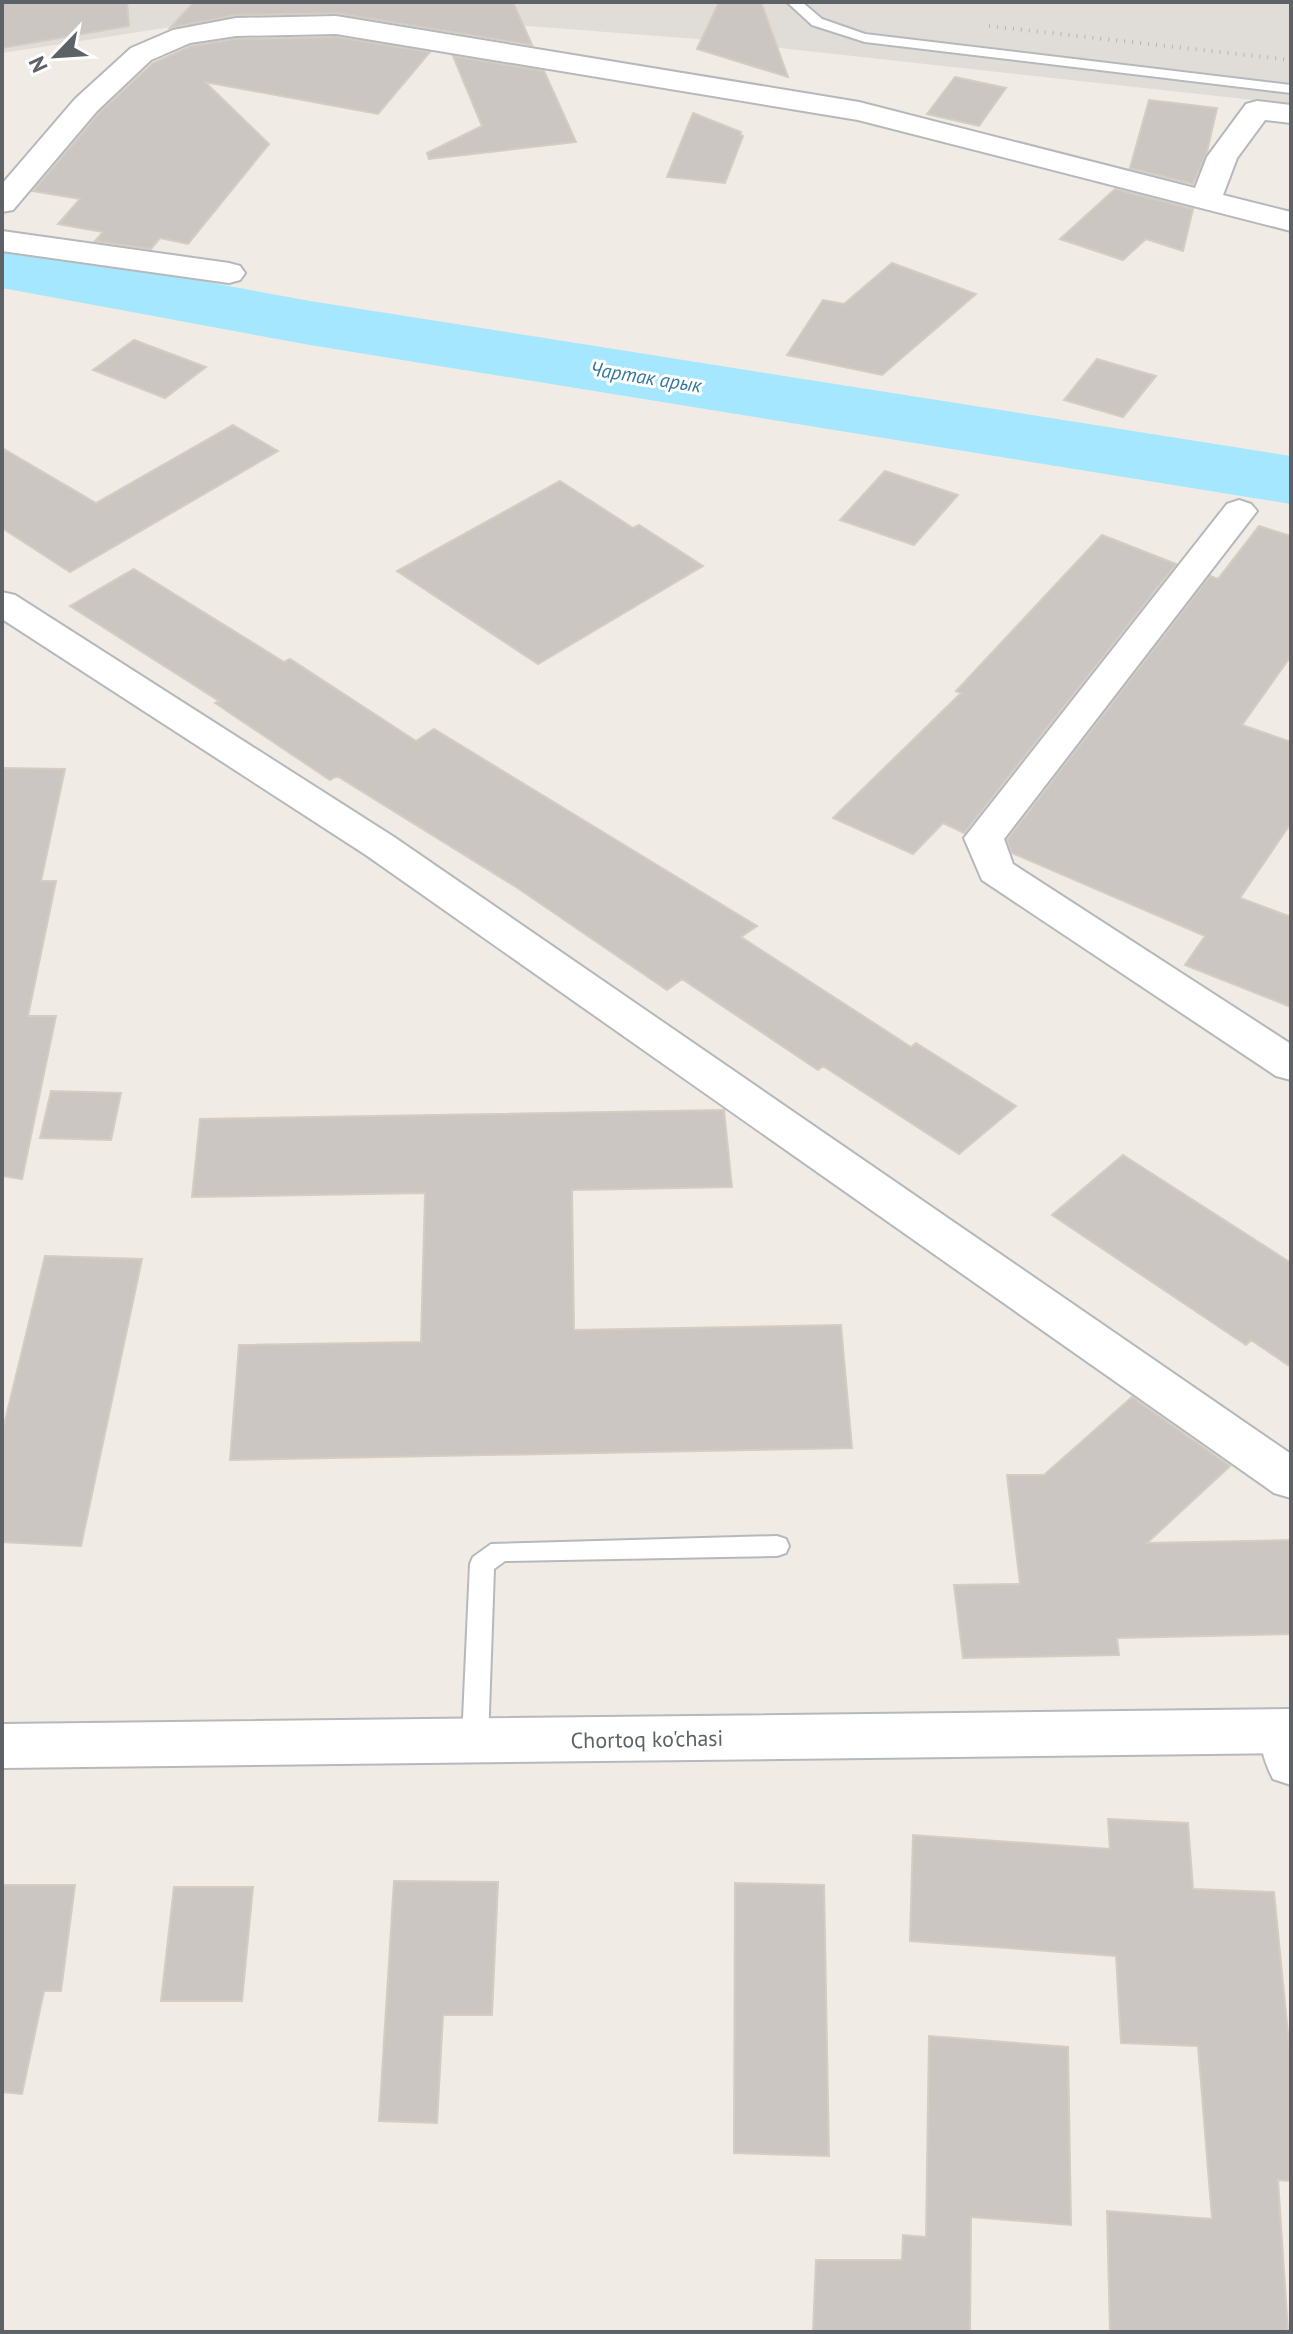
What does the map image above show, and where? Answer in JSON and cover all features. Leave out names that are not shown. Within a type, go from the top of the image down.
[{"type":"street","points":[[2,203],[86,105],[141,54],[183,36],[236,27],[336,25],[859,111],[1071,168],[1207,197],[1291,222]]},
{"type":"street","points":[[1207,197],[1222,157],[1257,110],[1291,114]]},
{"type":"street","points":[[2,241],[229,273]]},
{"type":"street","points":[[1239,511],[984,838],[996,871],[1291,1065]]},
{"type":"street","points":[[2,603],[380,846],[1291,1479]]},
{"type":"street","name":"Chortoq ko'chasi","points":[[2,1746],[475,1741],[1289,1742]]},
{"type":"lane","points":[[794,2],[807,17],[828,30],[865,38],[1291,89]]},
{"type":"lane","points":[[475,1741],[482,1564],[500,1551],[777,1546]]},
{"type":"shaded area","points":[[2,2],[1291,2],[1291,104],[697,39],[296,8],[2,53]]},
{"type":"building","points":[[2,2],[127,2],[129,26],[2,48]]},
{"type":"building","points":[[194,2],[513,2],[532,45],[336,13],[236,15],[170,28]]},
{"type":"building","points":[[719,2],[761,2],[788,77],[697,49]]},
{"type":"building","points":[[336,37],[430,52],[378,114],[205,82],[269,144],[188,244],[160,238],[151,249],[95,241],[103,232],[58,224],[80,199],[33,191],[99,113],[153,63],[191,46],[236,39]]},
{"type":"building","points":[[453,56],[544,71],[576,142],[429,159],[427,153],[482,126]]},
{"type":"building","points":[[955,77],[1006,88],[979,126],[927,114]]},
{"type":"building","points":[[1149,100],[1217,108],[1207,152],[1193,184],[1130,168]]},
{"type":"building","points":[[693,113],[741,132],[743,136],[725,183],[667,177]]},
{"type":"building","points":[[1115,189],[1193,209],[1183,251],[1146,239],[1123,260],[1060,239]]},
{"type":"building","points":[[892,263],[976,294],[882,375],[787,355],[823,300],[844,304]]},
{"type":"building","points":[[134,340],[206,367],[165,398],[93,370]]},
{"type":"building","points":[[1097,359],[1156,376],[1123,417],[1064,400]]},
{"type":"building","points":[[233,425],[278,451],[70,572],[2,528],[2,448],[96,503]]},
{"type":"building","points":[[885,471],[958,495],[914,545],[840,520]]},
{"type":"building","points":[[560,481],[633,528],[639,525],[703,566],[538,664],[397,571]]},
{"type":"building","points":[[1259,526],[1291,536],[1291,656],[1242,725],[1291,742],[1291,823],[1240,898],[1291,917],[1291,1007],[1185,965],[1205,936],[1012,853],[1007,840],[1210,576],[1218,579]]},
{"type":"building","points":[[1102,535],[1176,564],[964,833],[943,823],[913,854],[833,818],[961,693],[956,691]]},
{"type":"building","points":[[134,569],[284,662],[290,659],[416,741],[434,729],[757,926],[741,937],[911,1047],[916,1043],[1016,1106],[959,1154],[823,1066],[818,1070],[682,979],[667,990],[516,887],[337,776],[330,780],[215,703],[219,701],[70,606]]},
{"type":"building","points":[[2,768],[65,769],[41,881],[56,881],[28,1016],[56,1016],[22,1179],[2,1176]]},
{"type":"building","points":[[51,1091],[121,1093],[111,1140],[40,1138]]},
{"type":"building","points":[[724,1110],[732,1187],[572,1190],[574,1330],[841,1325],[852,1448],[230,1460],[239,1345],[421,1342],[425,1193],[192,1197],[200,1119]]},
{"type":"building","points":[[1123,1155],[1291,1263],[1291,1367],[1251,1340],[1246,1345],[1052,1215]]},
{"type":"building","points":[[45,1256],[142,1259],[81,1546],[2,1542],[2,1433]]},
{"type":"building","points":[[1132,1397],[1230,1466],[1147,1543],[1291,1540],[1291,1634],[1117,1638],[1119,1655],[963,1658],[954,1585],[1020,1584],[1007,1475],[1044,1475]]},
{"type":"building","points":[[1108,1819],[1188,1823],[1193,1889],[1274,1892],[1291,2064],[1291,2181],[1278,2180],[1288,2332],[1110,2332],[1107,2211],[1212,2219],[1198,2046],[1121,2043],[1116,1956],[910,1941],[913,1835],[1110,1849]]},
{"type":"building","points":[[394,1881],[498,1882],[492,2015],[443,2015],[437,2123],[379,2121]]},
{"type":"building","points":[[735,1883],[824,1885],[829,2156],[734,2153]]},
{"type":"building","points":[[2,1885],[75,1885],[61,1991],[44,1991],[22,2094],[2,2092]]},
{"type":"building","points":[[174,1887],[253,1887],[242,2001],[161,2001]]},
{"type":"building","points":[[929,2036],[1068,2047],[1071,2225],[971,2217],[970,2332],[813,2332],[816,2260],[902,2260],[903,2235],[926,2237]]},
{"type":"waterway","name":"Чартак арык","points":[[2,266],[310,323],[1291,480]]},
{"type":"railway","points":[[989,26],[1291,60]]}]
